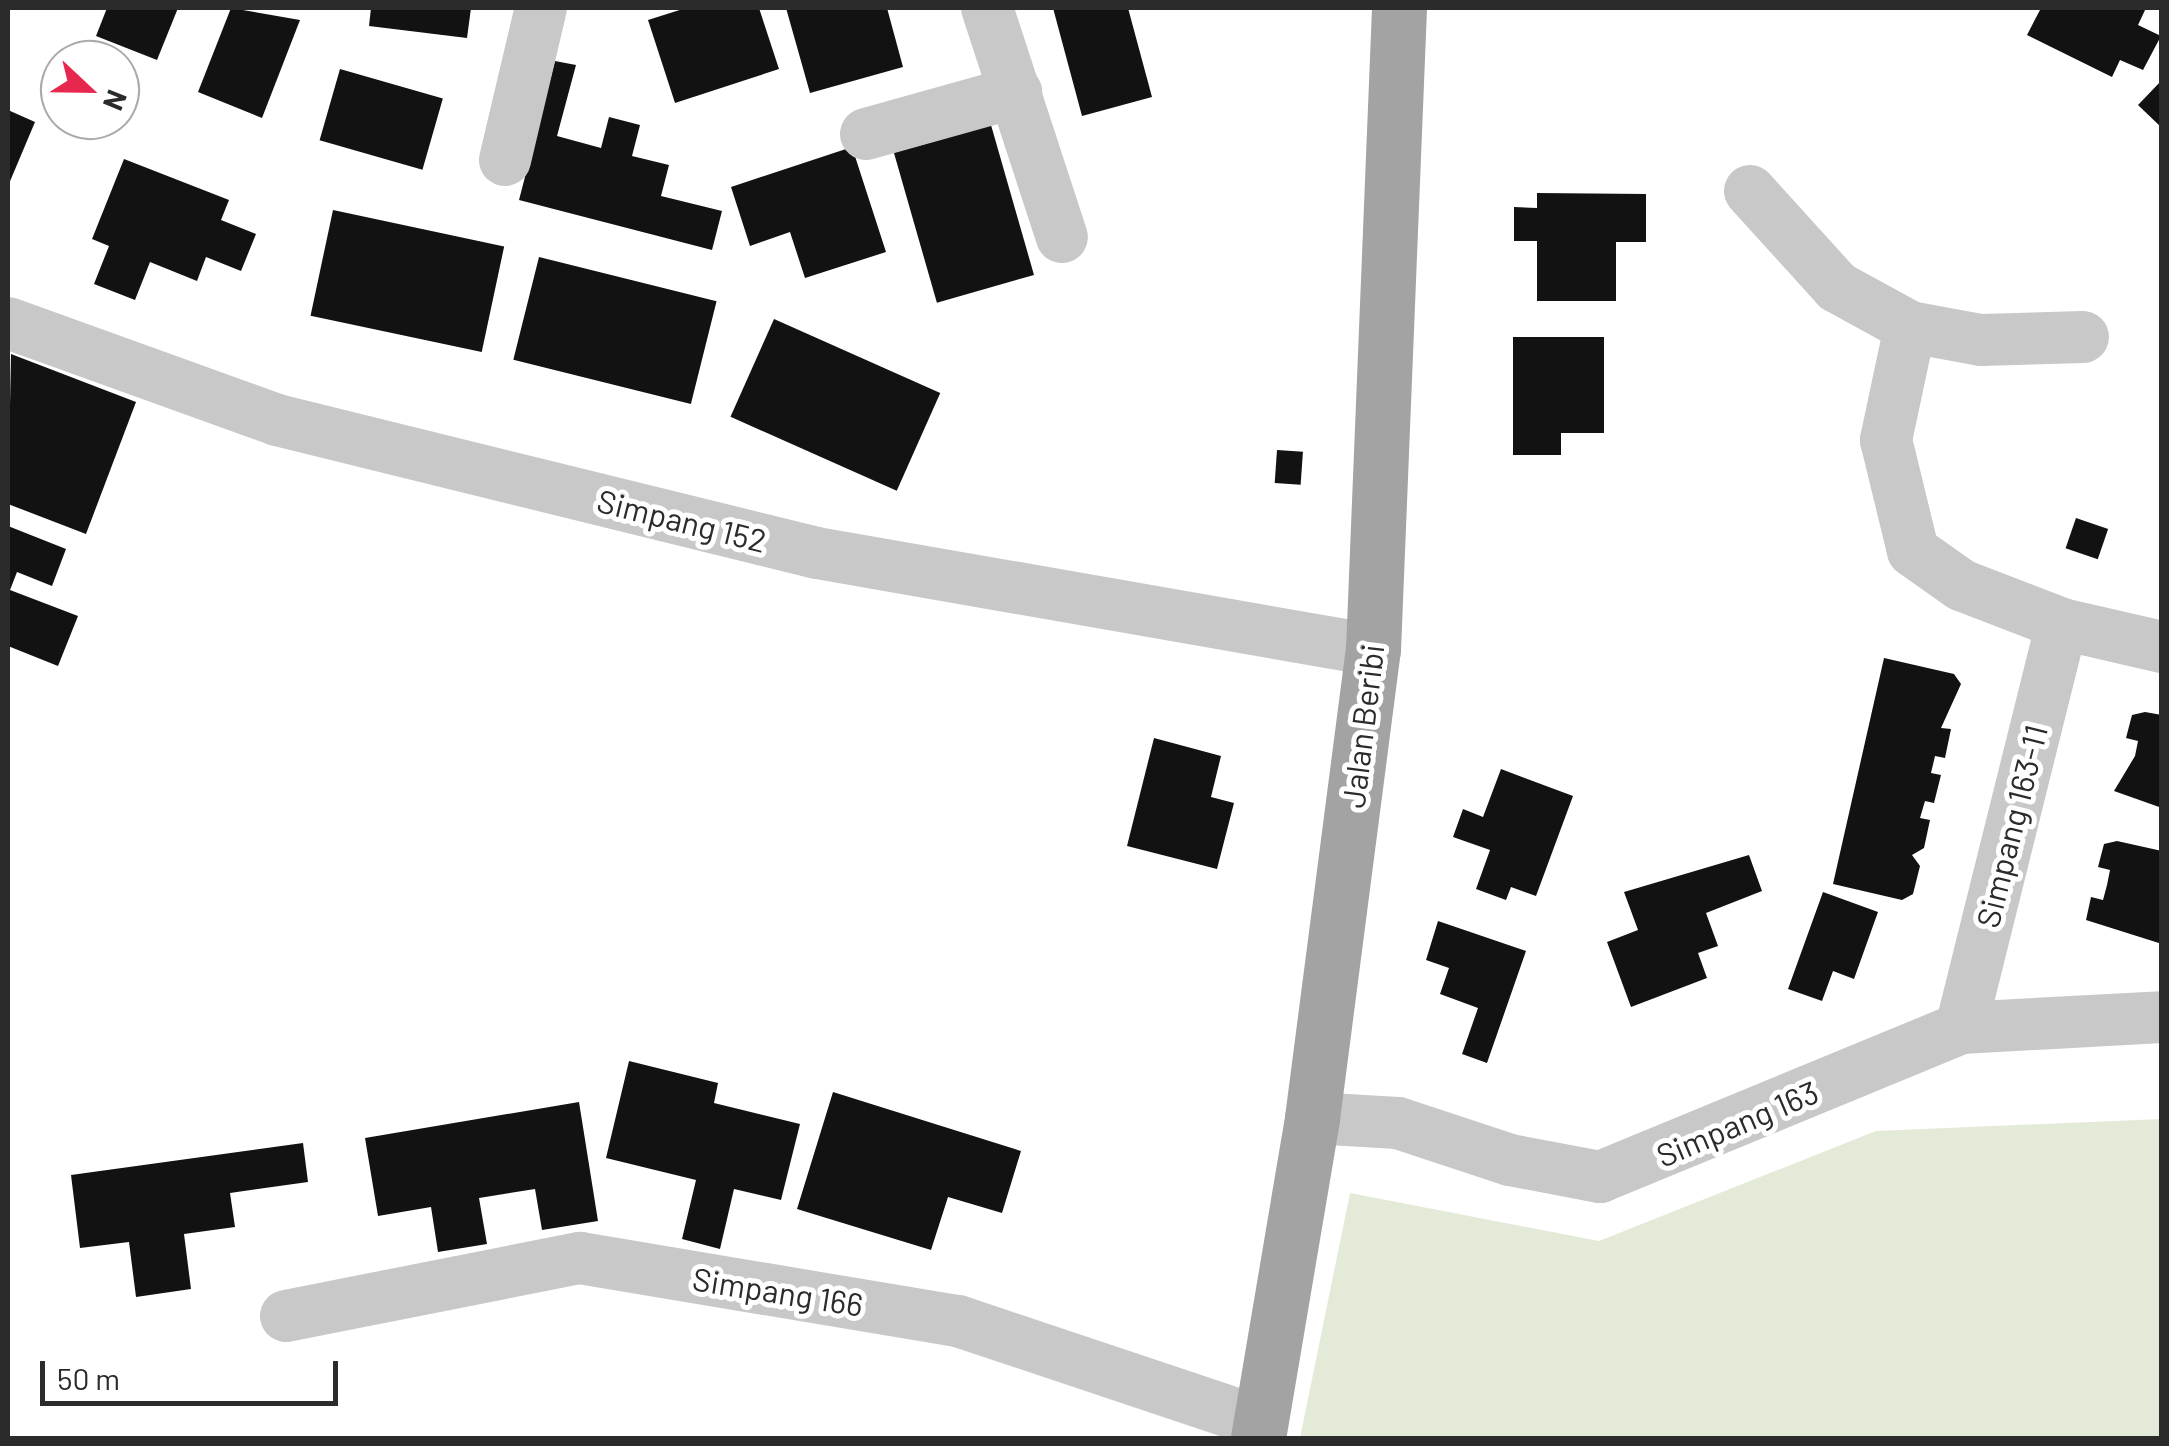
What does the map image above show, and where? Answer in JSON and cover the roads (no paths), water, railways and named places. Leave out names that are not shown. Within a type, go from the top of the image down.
[{"type":"main road","name":"Jalan Beribi","points":[[1259,1430],[1312,1118],[1372,650],[1398,8]]},
{"type":"street","points":[[506,160],[541,8]]},
{"type":"street","points":[[987,8],[1062,237]]},
{"type":"street","points":[[866,134],[1016,92]]},
{"type":"street","points":[[1750,191],[1837,288],[1910,327],[1981,340],[2083,337]]},
{"type":"street","name":"Simpang 152","points":[[8,323],[277,420],[779,544],[1372,650]]},
{"type":"street","points":[[1910,327],[1886,440],[1913,551],[1960,585],[2062,624],[2162,647]]},
{"type":"street","name":"Simpang 163-11","points":[[1960,1028],[2062,624]]},
{"type":"street","name":"Simpang 163","points":[[1312,1118],[1398,1124],[1600,1177],[1960,1028],[2162,1017]]},
{"type":"street","name":"Simpang 166","points":[[286,1316],[580,1258],[958,1321],[1259,1430]]}]
